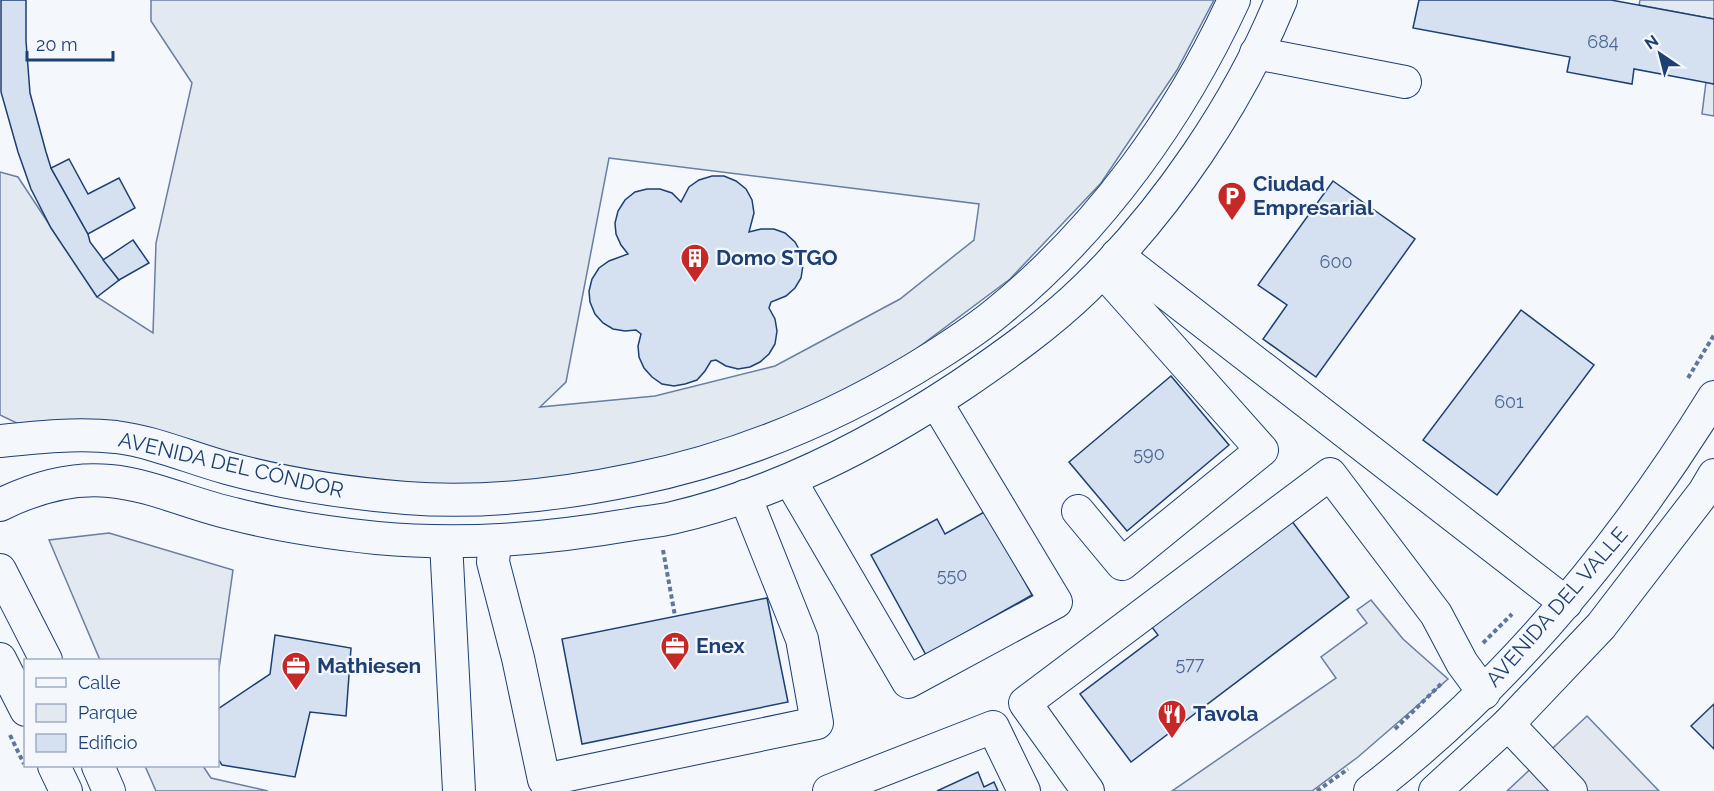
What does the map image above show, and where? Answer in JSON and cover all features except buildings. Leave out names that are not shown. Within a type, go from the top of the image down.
[{"type":"street","name":"AVENIDA DEL CÓNDOR","points":[[0,441],[78,436],[116,437],[163,447],[223,467],[337,491],[409,499],[487,500],[569,492],[678,471],[771,440],[844,409],[914,370],[1001,309],[1071,242],[1131,171],[1195,75],[1234,0]]},
{"type":"street","name":"AVENIDA DEL CÓNDOR","points":[[0,505],[30,492],[57,484],[84,480],[111,481],[235,514],[315,530],[378,538],[490,542],[568,535],[670,518],[790,480],[854,450],[936,402],[1022,342],[1063,309],[1110,263],[1166,197],[1205,142],[1256,52],[1281,0]]},
{"type":"street","points":[[1256,52],[1405,82]]},
{"type":"street","points":[[1078,511],[1122,564],[1262,450],[1110,263]]},
{"type":"street","points":[[1110,263],[1566,603]]},
{"type":"street","points":[[1001,309],[999,319],[1001,326],[1007,333],[1022,342]]},
{"type":"street","points":[[950,346],[960,348],[969,356],[972,364],[966,382]]},
{"type":"street","name":"AVENIDA DEL VALLE","points":[[1370,791],[1484,693],[1566,603],[1642,506],[1714,397]]},
{"type":"street","points":[[790,480],[908,682],[1056,602],[936,402]]},
{"type":"street","points":[[1088,791],[1025,703],[1330,474],[1436,614],[1462,663],[1484,693]]},
{"type":"street","points":[[1435,791],[1508,724],[1601,626],[1704,492],[1714,475]]},
{"type":"street","points":[[568,535],[555,527],[552,514],[553,507],[569,492]]},
{"type":"street","points":[[487,500],[504,512],[506,520],[502,533],[490,542],[544,780],[817,723],[802,639],[745,496]]},
{"type":"street","points":[[446,542],[459,791]]},
{"type":"street","points":[[0,570],[45,659]]},
{"type":"street","points":[[0,659],[15,717]]},
{"type":"street","points":[[1508,724],[1571,791]]},
{"type":"street","points":[[829,791],[993,727],[1023,791]]},
{"type":"street","points":[[99,767],[109,791]]},
{"type":"street","points":[[41,769],[66,791]]},
{"type":"path","points":[[1695,368],[1714,335]]},
{"type":"path","points":[[663,547],[675,616]]},
{"type":"path","points":[[15,717],[24,735]]},
{"type":"green space","points":[[151,0],[1214,0],[1177,70],[1101,183],[1010,279],[908,355],[815,406],[716,446],[549,485],[388,489],[27,428],[0,415],[0,172],[18,177],[97,297],[153,333],[156,243],[192,83],[151,21]],"holes":[[[609,158],[979,204],[974,240],[900,299],[775,366],[655,396],[540,407],[566,382]]]},
{"type":"green space","points":[[1640,0],[1714,0],[1714,19],[1639,5]]},
{"type":"green space","points":[[1706,82],[1714,84],[1714,116],[1702,114]]},
{"type":"green space","points":[[109,533],[233,570],[219,669],[219,659],[100,659],[49,540]]},
{"type":"green space","points":[[1371,600],[1403,639],[1448,679],[1358,757],[1312,791],[1172,791],[1336,678],[1321,657],[1367,623],[1357,610]]},
{"type":"green space","points":[[145,767],[204,767],[211,778],[268,791],[156,791]]},
{"type":"shaded area","points":[[1587,716],[1659,791],[1507,791]]},
{"type":"place","name":"Ciudad Empresarial","points":[[1232,222]]},
{"type":"place","name":"Domo STGO","points":[[695,284]]},
{"type":"place","name":"Enex","points":[[675,672]]},
{"type":"place","name":"Mathiesen","points":[[296,692]]},
{"type":"place","name":"Tavola","points":[[1172,740]]}]
